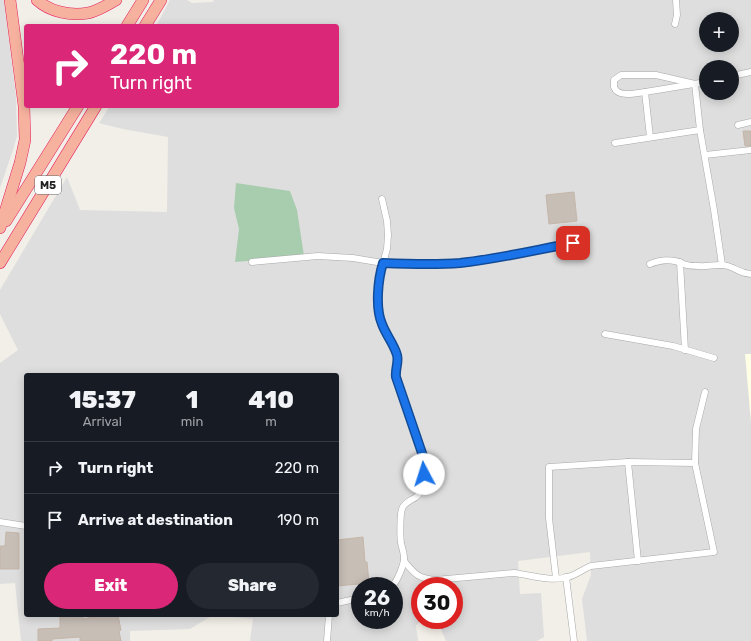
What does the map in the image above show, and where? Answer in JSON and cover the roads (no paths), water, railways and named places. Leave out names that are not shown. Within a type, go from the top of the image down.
[{"type":"highway","points":[[10,0],[24,106]]},
{"type":"highway","points":[[37,0],[51,9],[74,14],[105,7],[116,0]]},
{"type":"highway","points":[[128,24],[144,0]]},
{"type":"highway","points":[[146,24],[161,0]]},
{"type":"highway","points":[[0,228],[26,140],[24,108]]},
{"type":"highway","name":"M5","points":[[0,232],[77,108]]},
{"type":"highway","name":"M5","points":[[0,264],[95,108]]},
{"type":"street","points":[[676,0],[676,24]]},
{"type":"street","points":[[739,75],[751,72]]},
{"type":"street","points":[[695,84],[656,75],[622,75],[614,80],[614,87],[618,92],[624,94],[645,92],[695,84],[699,83]]},
{"type":"street","points":[[695,84],[700,130],[722,265]]},
{"type":"street","points":[[645,92],[650,137]]},
{"type":"street","points":[[738,125],[751,122]]},
{"type":"street","points":[[615,143],[700,130]]},
{"type":"street","points":[[705,155],[751,150]]},
{"type":"street","points":[[382,199],[388,235],[387,249],[380,274],[378,305],[379,315],[382,325],[397,354],[398,361],[396,377],[423,456],[424,464],[421,490],[418,496],[407,502],[402,508],[400,537],[404,561],[398,577]]},
{"type":"street","points":[[252,262],[318,256],[353,258],[383,263],[459,263],[509,256],[573,243]]},
{"type":"street","points":[[650,264],[658,260],[667,260],[680,262],[687,265],[722,265],[728,266],[737,271],[751,274]]},
{"type":"street","points":[[680,262],[685,350]]},
{"type":"street","points":[[605,334],[672,346],[714,358]]},
{"type":"street","points":[[404,561],[417,575],[424,579],[435,580],[514,573],[545,578],[556,578],[576,574],[591,566],[714,552],[695,463],[696,429],[705,392]]},
{"type":"street","points":[[556,578],[549,518],[549,467],[628,462],[695,463]]},
{"type":"street","points":[[628,462],[638,561]]},
{"type":"street","points":[[0,522],[24,526]]},
{"type":"street","points":[[566,577],[574,641]]},
{"type":"street","points":[[339,603],[351,600]]},
{"type":"street","points":[[327,641],[329,617]]}]
